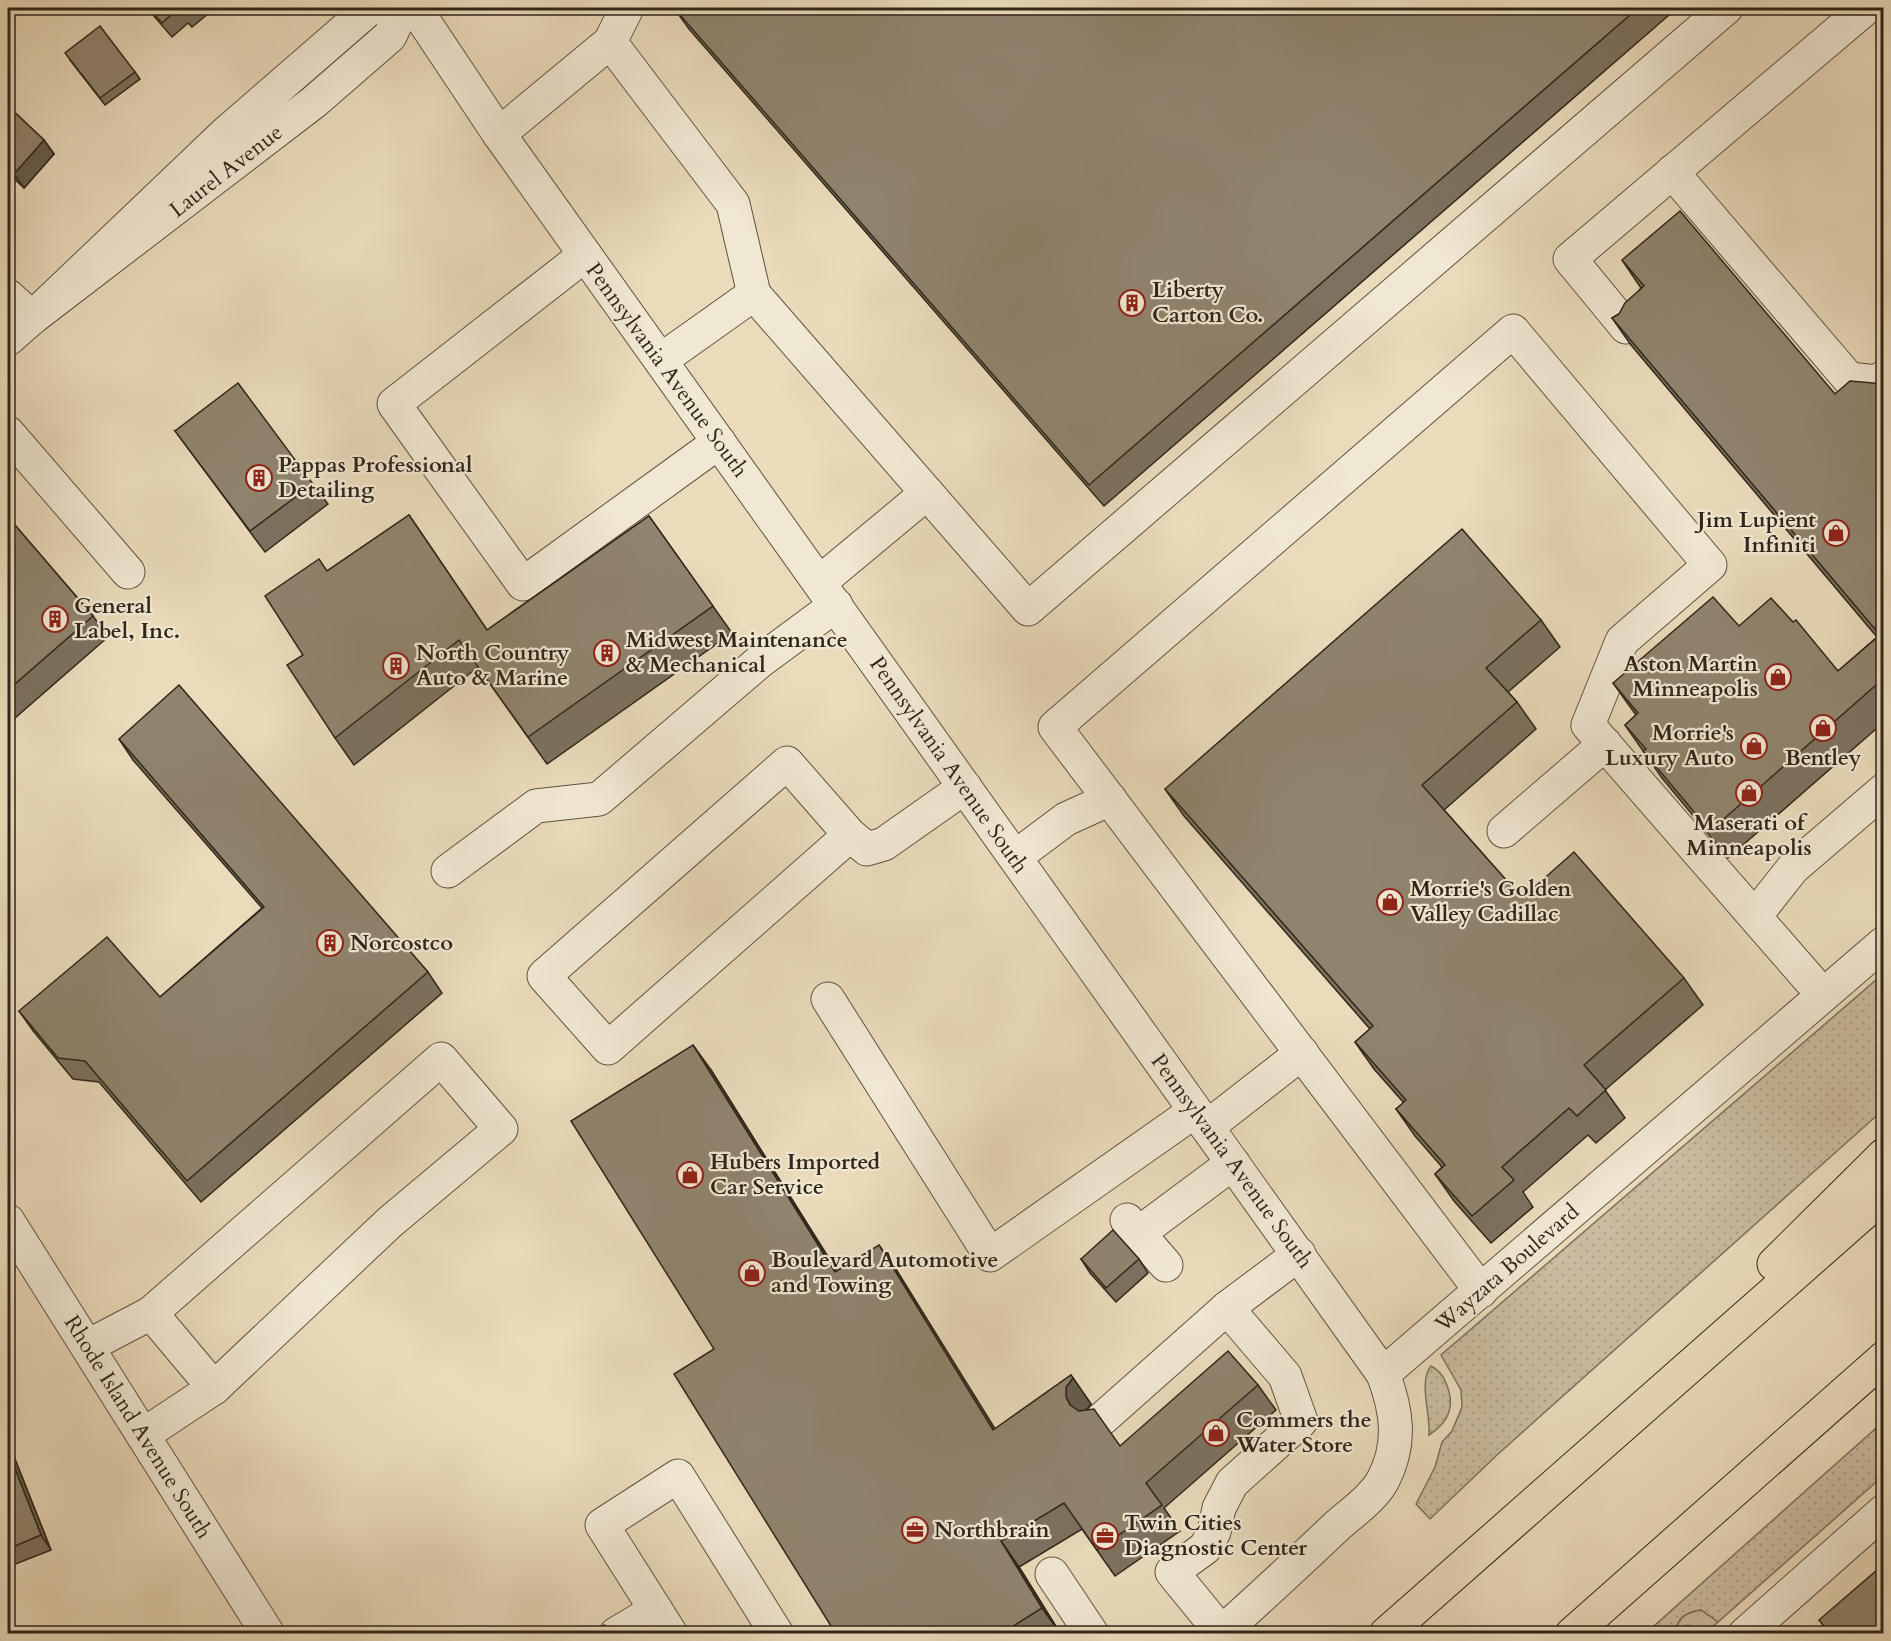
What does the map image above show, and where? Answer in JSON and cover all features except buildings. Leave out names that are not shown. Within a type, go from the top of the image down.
[{"type":"highway","points":[[1534,1503],[1884,1155]]},
{"type":"highway","points":[[1386,1634],[1884,1194]]},
{"type":"highway","points":[[1572,1634],[1737,1491],[1884,1359]]},
{"type":"highway","points":[[1737,1491],[1884,1382]]},
{"type":"street","name":"Laurel Avenue","points":[[20,329],[226,133],[370,8]]},
{"type":"street","name":"Laurel Avenue","points":[[20,329],[314,102],[390,36],[403,8]]},
{"type":"street","name":"Pennsylvania Avenue South","points":[[415,8],[499,134],[1383,1374]]},
{"type":"street","points":[[499,134],[610,42],[627,8]]},
{"type":"street","points":[[610,42],[733,204],[754,294],[1028,609],[1726,8]]},
{"type":"street","points":[[1626,327],[1570,260],[1866,8]]},
{"type":"street","points":[[1672,172],[1849,379],[1877,382],[1884,377]]},
{"type":"street","points":[[585,255],[394,404],[522,584],[719,442]]},
{"type":"street","points":[[661,360],[754,294]]},
{"type":"street","points":[[8,296],[20,329]]},
{"type":"street","points":[[1480,1291],[1055,727],[1513,331],[1710,565],[1622,641],[1588,725],[1823,995]]},
{"type":"street","points":[[8,433],[128,572]]},
{"type":"street","points":[[448,871],[536,806],[599,799],[759,662],[927,493]]},
{"type":"street","points":[[1504,831],[1605,744]]},
{"type":"street","points":[[850,835],[608,1048],[544,976],[787,763],[850,835],[867,849],[884,844],[965,787]]},
{"type":"street","points":[[1755,916],[1793,868],[1884,790]]},
{"type":"street","points":[[1015,857],[1066,819],[1110,799]]},
{"type":"street","name":"Wayzata Boulevard","points":[[1383,1374],[1884,943]]},
{"type":"street","points":[[828,999],[990,1255],[1302,1053]]},
{"type":"street","points":[[88,1346],[151,1313],[441,1059],[501,1129],[390,1222],[214,1388],[143,1435]]},
{"type":"street","points":[[1166,1265],[1133,1226],[1233,1163]]},
{"type":"street","name":"Rhode Island Avenue South","points":[[8,1221],[268,1634]]},
{"type":"street","points":[[1102,1419],[1227,1308],[1299,1254]]},
{"type":"street","points":[[1227,1308],[1285,1376],[1301,1420],[1232,1484],[1219,1508],[1215,1532],[1205,1548],[1172,1572],[1221,1633],[1300,1562],[1382,1482],[1392,1459],[1397,1434],[1396,1415],[1383,1374]]},
{"type":"street","points":[[151,1313],[214,1388]]},
{"type":"street","points":[[616,1634],[663,1622],[602,1525],[678,1476],[777,1634]]},
{"type":"street","points":[[1745,1634],[1881,1518]]},
{"type":"street","points":[[1052,1574],[1092,1634]]},
{"type":"green space","points":[[1883,974],[1883,1110],[1497,1455],[1430,1519],[1416,1504],[1435,1467],[1442,1442],[1452,1431],[1462,1407],[1461,1390],[1441,1355]]},
{"type":"green space","points":[[1431,1366],[1445,1380],[1449,1391],[1450,1406],[1442,1425],[1429,1435],[1425,1381]]},
{"type":"green space","points":[[1883,1422],[1883,1476],[1718,1622],[1701,1610],[1683,1617],[1674,1633],[1645,1634]]},
{"type":"green space","points":[[1701,1610],[1718,1622],[1705,1633],[1674,1633],[1683,1617]]},
{"type":"place","name":"Liberty Carton Co.","points":[[1132,303]]},
{"type":"place","name":"Pappas Professional Detailing","points":[[259,478]]},
{"type":"place","name":"Jim Lupient Infiniti","points":[[1836,533]]},
{"type":"place","name":"General Label, Inc.","points":[[55,619]]},
{"type":"place","name":"Midwest Maintenance & Mechanical","points":[[607,653]]},
{"type":"place","name":"North Country Auto & Marine","points":[[396,666]]},
{"type":"place","name":"Aston Martin Minneapolis","points":[[1778,677]]},
{"type":"place","name":"Bentley","points":[[1823,728]]},
{"type":"place","name":"Morrie's Luxury Auto","points":[[1754,746]]},
{"type":"place","name":"Maserati of Minneapolis","points":[[1749,793]]},
{"type":"place","name":"Morrie's Golden Valley Cadillac","points":[[1390,902]]},
{"type":"place","name":"Norcostco","points":[[330,943]]},
{"type":"place","name":"Hubers Imported Car Service","points":[[690,1175]]},
{"type":"place","name":"Boulevard Automotive and Towing","points":[[752,1273]]},
{"type":"place","name":"Commers the Water Store","points":[[1216,1433]]},
{"type":"place","name":"Northbrain","points":[[915,1530]]},
{"type":"place","name":"Twin Cities Diagnostic Center","points":[[1105,1536]]}]
